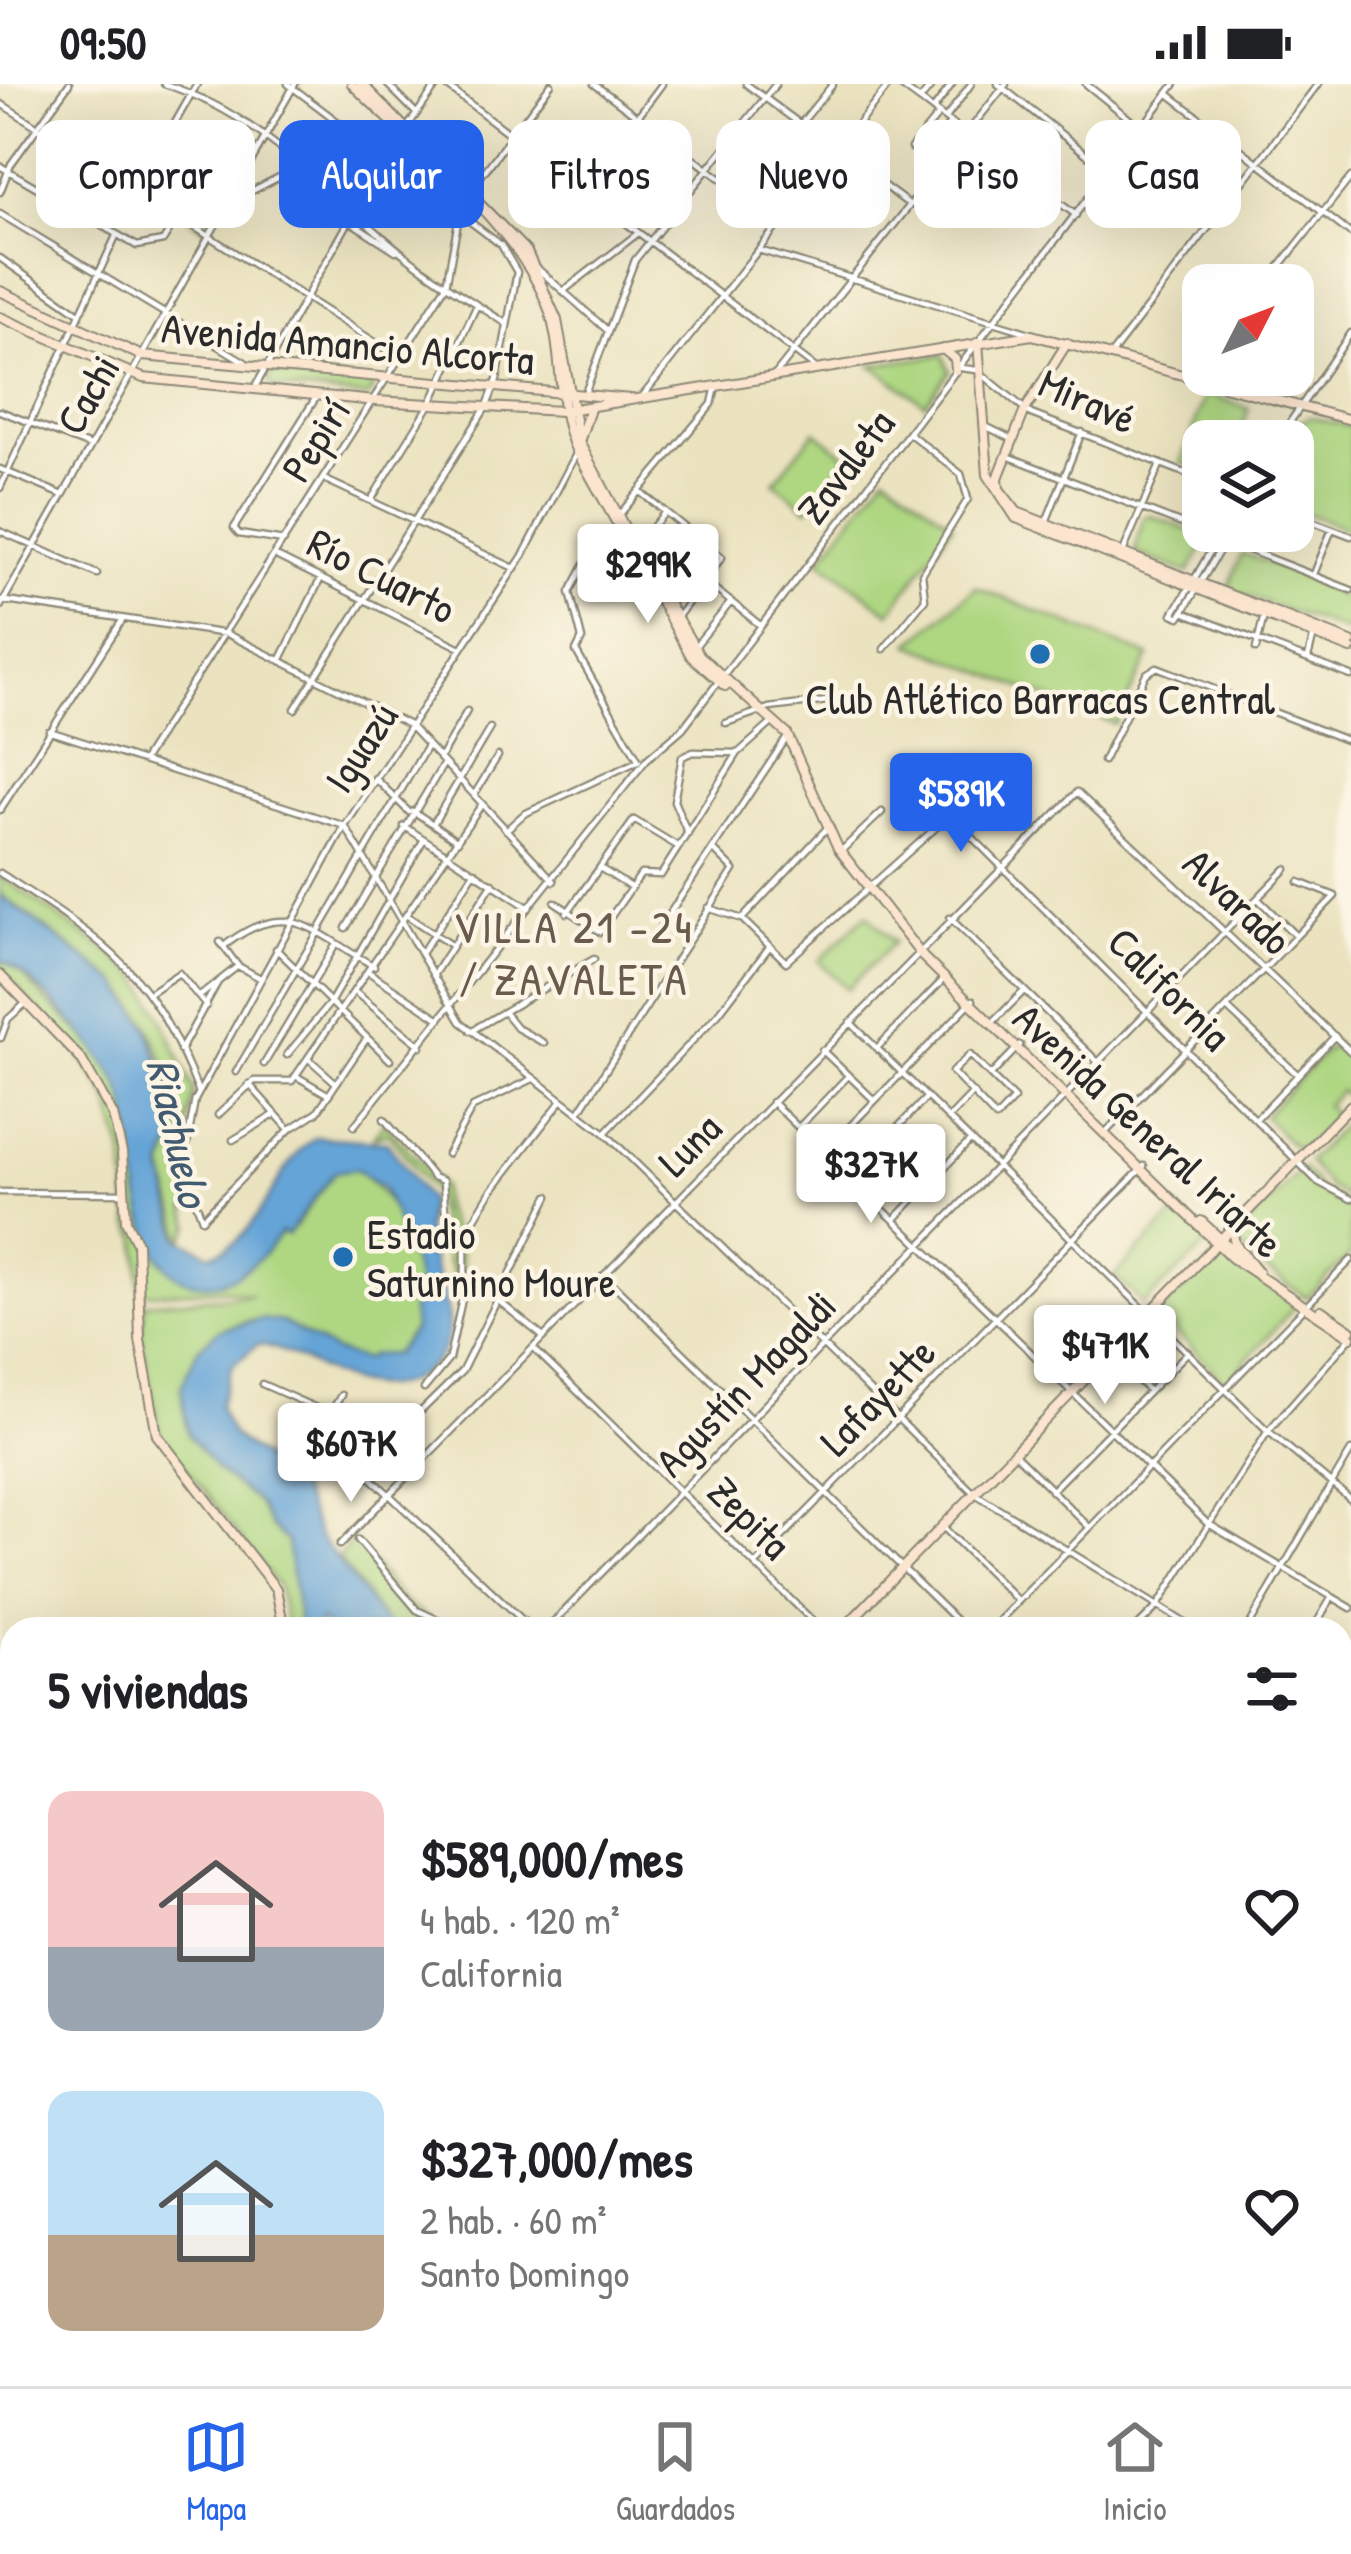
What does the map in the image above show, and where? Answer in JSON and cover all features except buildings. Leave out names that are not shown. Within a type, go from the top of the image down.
[{"type":"main road","points":[[352,84],[392,120]]},
{"type":"main road","points":[[362,84],[394,120]]},
{"type":"main road","points":[[484,212],[535,271]]},
{"type":"main road","name":"Avenida General Iriarte","points":[[535,271],[560,331],[566,411],[578,447],[692,652],[788,734],[841,852],[919,950],[972,1001]]},
{"type":"main road","name":"Avenida Amancio Alcorta","points":[[0,291],[142,356],[386,381],[636,399]]},
{"type":"main road","name":"Avenida Amancio Alcorta","points":[[0,317],[131,376],[374,401],[566,411],[1039,335],[1182,373]]},
{"type":"main road","points":[[978,342],[994,492],[1016,518],[1351,645]]},
{"type":"main road","points":[[1043,527],[1017,512],[998,486],[1025,410],[1067,343]]},
{"type":"main road","points":[[942,348],[955,359],[956,370]]},
{"type":"main road","points":[[230,388],[224,376],[233,366]]},
{"type":"main road","points":[[585,393],[590,409]]},
{"type":"main road","name":"Avenida Amancio Alcorta","points":[[1269,396],[1351,420]]},
{"type":"main road","name":"Iguazú","points":[[578,447],[590,409]]},
{"type":"main road","name":"Avenida General Iriarte","points":[[616,518],[620,533],[634,551]]},
{"type":"main road","points":[[1195,585],[1351,645]]},
{"type":"main road","name":"Avenida General Iriarte","points":[[760,710],[797,758]]},
{"type":"main road","name":"Avenida General Iriarte","points":[[919,950],[1219,1242],[1308,1304]]},
{"type":"main road","points":[[0,975],[81,1059],[104,1095],[119,1133],[126,1221],[137,1244],[140,1340],[157,1435],[276,1589],[282,1617]]},
{"type":"main road","points":[[855,1617],[1351,1106]]},
{"type":"main road","points":[[1233,1228],[1235,1244],[1259,1272]]},
{"type":"main road","name":"Avenida General Iriarte","points":[[1219,1242],[1351,1335]]},
{"type":"street","points":[[43,120],[70,84]]},
{"type":"street","points":[[164,84],[192,93],[279,144]]},
{"type":"street","points":[[177,120],[196,84]]},
{"type":"street","points":[[387,84],[416,112]]},
{"type":"street","points":[[410,120],[441,84],[508,131]]},
{"type":"street","name":"Pepirí","points":[[523,120],[551,84]]},
{"type":"street","points":[[593,84],[716,177]]},
{"type":"street","points":[[638,116],[662,84]]},
{"type":"street","points":[[746,84],[792,120]]},
{"type":"street","points":[[585,393],[630,269],[776,84]]},
{"type":"street","points":[[804,120],[833,84]]},
{"type":"street","points":[[864,120],[894,84],[947,120]]},
{"type":"street","points":[[908,91],[913,84]]},
{"type":"street","points":[[920,100],[933,84]]},
{"type":"street","points":[[940,120],[952,84]]},
{"type":"street","points":[[911,148],[971,84]]},
{"type":"street","points":[[1086,84],[1131,120]]},
{"type":"street","name":"Zavaleta","points":[[1148,120],[1175,84]]},
{"type":"street","points":[[1111,355],[1318,84]]},
{"type":"street","points":[[292,85],[337,120]]},
{"type":"street","name":"Cachi","points":[[255,156],[292,85]]},
{"type":"street","points":[[977,120],[1003,85],[1085,152]]},
{"type":"street","points":[[1168,93],[1351,234]]},
{"type":"street","points":[[0,103],[36,125]]},
{"type":"street","points":[[0,191],[36,129]]},
{"type":"street","name":"Pepirí","points":[[484,171],[508,139]]},
{"type":"street","points":[[0,166],[140,247],[163,241],[171,228]]},
{"type":"street","points":[[1282,264],[1351,177]]},
{"type":"street","points":[[890,191],[910,206]]},
{"type":"street","points":[[773,378],[914,201]]},
{"type":"street","name":"Zavaleta","points":[[354,1126],[554,881],[643,760],[683,728],[1085,203]]},
{"type":"street","points":[[1061,204],[1076,215]]},
{"type":"street","points":[[0,214],[255,368]]},
{"type":"street","points":[[196,228],[400,358]]},
{"type":"street","name":"Cachi","points":[[1,602],[214,228]]},
{"type":"street","points":[[250,390],[267,369],[345,228]]},
{"type":"street","points":[[357,228],[404,254]]},
{"type":"street","points":[[375,228],[446,285],[507,324]]},
{"type":"street","name":"Pepirí","points":[[144,759],[446,285],[456,228]]},
{"type":"street","points":[[295,709],[495,388],[518,272],[501,245],[479,228]]},
{"type":"street","points":[[634,228],[817,369]]},
{"type":"street","points":[[636,399],[776,228]]},
{"type":"street","points":[[566,289],[639,232]]},
{"type":"street","points":[[0,488],[116,236]]},
{"type":"street","points":[[759,250],[1039,335]]},
{"type":"street","points":[[0,258],[80,313]]},
{"type":"street","points":[[535,271],[566,289],[608,330]]},
{"type":"street","points":[[371,500],[431,403],[478,305]]},
{"type":"street","points":[[1289,420],[1351,333]]},
{"type":"street","name":"Miravé","points":[[956,370],[970,368],[1025,410],[1182,472]]},
{"type":"street","points":[[616,518],[712,404],[716,386]]},
{"type":"street","name":"Río Cuarto","points":[[285,541],[234,530],[317,396]]},
{"type":"street","points":[[0,411],[91,446]]},
{"type":"street","points":[[985,426],[1013,439]]},
{"type":"street","points":[[1043,527],[1082,432]]},
{"type":"street","points":[[884,649],[925,599],[922,574],[968,499],[959,472],[908,433]]},
{"type":"street","name":"Iguazú","points":[[289,1130],[202,1219],[184,1166],[199,1093],[345,826],[514,568],[578,447]]},
{"type":"street","points":[[1006,456],[1182,523]]},
{"type":"street","points":[[1121,556],[1160,464]]},
{"type":"street","points":[[4,471],[63,495]]},
{"type":"street","points":[[326,479],[514,568]]},
{"type":"street","points":[[639,491],[721,555],[674,621]]},
{"type":"street","points":[[634,551],[665,512]]},
{"type":"street","points":[[1314,522],[1351,536]]},
{"type":"street","points":[[1314,576],[1332,529]]},
{"type":"street","points":[[0,531],[98,574]]},
{"type":"street","points":[[506,830],[524,814],[643,760],[575,651],[582,639],[570,592],[580,566],[594,548],[620,533]]},
{"type":"street","points":[[647,535],[761,626]]},
{"type":"street","points":[[1214,552],[1179,614],[1351,676]]},
{"type":"street","points":[[1257,552],[1351,590]]},
{"type":"street","name":"Río Cuarto","points":[[276,555],[461,648]]},
{"type":"street","points":[[280,661],[321,578]]},
{"type":"street","points":[[1,602],[227,634],[409,725],[554,881]]},
{"type":"street","points":[[692,652],[731,602]]},
{"type":"street","points":[[1256,649],[1264,615]]},
{"type":"street","points":[[0,810],[123,619]]},
{"type":"street","points":[[1308,659],[1314,634]]},
{"type":"street","points":[[1103,761],[1154,667],[1351,742]]},
{"type":"street","points":[[726,723],[760,710],[853,698]]},
{"type":"street","points":[[346,928],[466,711]]},
{"type":"street","points":[[555,902],[600,932],[641,874],[661,875],[738,754],[772,722]]},
{"type":"street","points":[[433,824],[490,728]]},
{"type":"street","points":[[49,731],[345,826],[461,1022],[605,1133],[974,1493],[1174,1617]]},
{"type":"street","points":[[660,928],[786,739]]},
{"type":"street","points":[[236,1072],[428,746]]},
{"type":"street","points":[[688,835],[674,801],[682,757],[693,752],[738,754]]},
{"type":"street","points":[[474,796],[498,756]]},
{"type":"street","points":[[375,778],[411,812],[458,841]]},
{"type":"street","name":"Luna","points":[[340,1545],[950,918],[1075,793],[1083,794]]},
{"type":"street","name":"Alvarado","points":[[1083,794],[1351,1052]]},
{"type":"street","points":[[294,1078],[404,925],[482,804]]},
{"type":"street","points":[[841,852],[882,812]]},
{"type":"street","name":"California","points":[[871,888],[900,855],[950,815],[1321,1184],[1351,1198]]},
{"type":"street","points":[[567,913],[634,820],[680,847]]},
{"type":"street","points":[[404,826],[530,908]]},
{"type":"street","points":[[742,919],[828,827]]},
{"type":"street","points":[[286,1055],[330,1003],[424,839]]},
{"type":"street","points":[[579,1112],[734,870],[713,849]]},
{"type":"street","points":[[600,868],[632,888]]},
{"type":"street","name":"Agustín Magaldi","points":[[559,1617],[1286,869]]},
{"type":"street","points":[[421,952],[475,872]]},
{"type":"street","points":[[0,873],[83,927],[135,970],[199,1093]]},
{"type":"street","points":[[1105,1132],[1335,896],[1299,882]]},
{"type":"street","points":[[434,974],[493,883]]},
{"type":"street","points":[[708,908],[742,919],[786,962],[824,923],[871,888]]},
{"type":"street","points":[[1258,899],[1296,937]]},
{"type":"street","points":[[409,917],[452,946]]},
{"type":"street","points":[[950,918],[1099,1064]]},
{"type":"street","points":[[260,978],[238,966],[222,944],[253,923],[292,920],[374,966]]},
{"type":"street","points":[[264,1064],[336,944]]},
{"type":"street","points":[[605,1133],[718,1014],[770,946]]},
{"type":"street","points":[[276,949],[390,1060]]},
{"type":"street","points":[[471,1031],[594,959]]},
{"type":"street","points":[[199,997],[238,966]]},
{"type":"street","points":[[149,993],[174,974],[182,974],[206,1006]]},
{"type":"street","points":[[370,974],[442,1021]]},
{"type":"street","points":[[877,1048],[945,978]]},
{"type":"street","points":[[180,1051],[218,982]]},
{"type":"street","points":[[993,1022],[1024,991]]},
{"type":"street","points":[[356,993],[421,1046]]},
{"type":"street","points":[[825,1152],[972,1001]]},
{"type":"street","points":[[1,1038],[6,1022],[27,1002]]},
{"type":"street","points":[[1227,1007],[1298,1075]]},
{"type":"street","points":[[504,1012],[517,1028],[544,1042]]},
{"type":"street","points":[[850,1022],[1268,1431],[1330,1488],[1351,1501]]},
{"type":"street","points":[[1258,1117],[1335,1036]]},
{"type":"street","points":[[249,1084],[289,1130],[317,1112],[367,1038]]},
{"type":"street","points":[[991,1076],[1019,1047]]},
{"type":"street","points":[[822,1050],[875,1101]]},
{"type":"street","points":[[970,1054],[1014,1099],[995,1118],[973,1094],[952,1072],[970,1054]]},
{"type":"street","points":[[309,1059],[336,1083]]},
{"type":"street","points":[[800,1127],[848,1076]]},
{"type":"street","points":[[218,1115],[249,1084],[294,1078],[328,1095]]},
{"type":"street","points":[[447,1154],[472,1107],[533,1079]]},
{"type":"street","points":[[949,1118],[973,1094]]},
{"type":"street","points":[[850,1177],[927,1097]]},
{"type":"street","points":[[462,1240],[490,1193],[562,1100]]},
{"type":"street","points":[[772,1102],[1207,1523],[1351,1608]]},
{"type":"street","points":[[233,1140],[275,1114]]},
{"type":"street","points":[[384,1119],[433,1177],[443,1181],[445,1210],[462,1240],[465,1286],[449,1359],[424,1389]]},
{"type":"street","points":[[898,1127],[943,1170]]},
{"type":"street","points":[[894,1220],[971,1139]]},
{"type":"street","points":[[878,1148],[922,1192]]},
{"type":"street","name":"Lafayette","points":[[755,1565],[1142,1168]]},
{"type":"street","points":[[0,1192],[124,1193]]},
{"type":"street","points":[[362,1469],[462,1371],[549,1196]]},
{"type":"street","points":[[1003,1617],[1351,1260]]},
{"type":"street","points":[[603,1274],[953,1617]]},
{"type":"street","points":[[495,1298],[543,1337]]},
{"type":"street","points":[[1146,1617],[1268,1431],[1351,1335]]},
{"type":"street","name":"Zepita","points":[[533,1348],[809,1617]]},
{"type":"street","points":[[1051,1491],[1188,1352]]},
{"type":"street","points":[[1111,1353],[1149,1391]]},
{"type":"street","points":[[262,1384],[327,1416],[362,1469],[520,1617]]},
{"type":"street","points":[[300,1427],[327,1416],[340,1395]]},
{"type":"street","points":[[1254,1617],[1351,1451]]},
{"type":"street","points":[[1013,1453],[1089,1527]]},
{"type":"street","points":[[942,1526],[1018,1601]]},
{"type":"street","points":[[358,1540],[427,1617]]},
{"type":"street","points":[[1320,1617],[1332,1597]]},
{"type":"green space","points":[[943,355],[950,371],[925,404],[872,365]]},
{"type":"green space","points":[[274,373],[367,382],[373,389],[367,397],[274,388],[268,381]]},
{"type":"green space","points":[[1205,396],[1249,409],[1245,420],[1196,420]]},
{"type":"green space","points":[[1311,417],[1351,427],[1351,530],[1314,517],[1314,420],[1304,420]]},
{"type":"green space","points":[[815,431],[849,458],[808,509],[774,482]]},
{"type":"green space","points":[[886,474],[953,524],[890,613],[820,560]]},
{"type":"green space","points":[[1144,517],[1182,527],[1182,552],[1201,552],[1188,573],[1135,552]]},
{"type":"green space","points":[[1242,553],[1315,581],[1341,597],[1351,595],[1351,633],[1228,589]]},
{"type":"green space","name":"Club Atlético Barracas Central","points":[[976,587],[1149,656],[1115,724],[910,644]]},
{"type":"green space","points":[[0,876],[116,957],[138,976],[161,1015],[194,1091],[180,1167],[193,1206],[186,1209],[191,1225],[183,1240],[164,1168],[180,1123],[167,1069],[149,1026],[118,982],[0,894]]},
{"type":"green space","points":[[867,914],[894,942],[847,989],[819,961]]},
{"type":"green space","points":[[0,960],[21,973],[79,1031],[113,1074],[129,1112],[144,1220],[168,1265],[190,1282],[295,1227],[335,1171],[357,1169],[369,1179],[406,1236],[419,1289],[414,1329],[394,1354],[367,1360],[336,1352],[283,1322],[250,1320],[219,1330],[198,1349],[181,1387],[188,1435],[218,1471],[258,1503],[271,1528],[287,1541],[297,1617],[284,1617],[278,1586],[160,1434],[142,1338],[145,1303],[252,1295],[224,1289],[140,1294],[138,1239],[129,1224],[124,1153],[106,1095],[78,1052],[0,969]]},
{"type":"green space","points":[[1334,1043],[1351,1060],[1351,1100],[1340,1091],[1326,1105],[1336,1116],[1305,1147],[1295,1148],[1263,1116]]},
{"type":"green space","points":[[1351,1117],[1351,1198],[1330,1189],[1308,1161]]},
{"type":"green space","points":[[384,1122],[442,1186],[444,1210],[461,1256],[461,1288],[447,1260],[434,1192],[388,1133],[374,1137]]},
{"type":"green space","points":[[1303,1168],[1325,1195],[1351,1205],[1351,1254],[1307,1298],[1249,1258],[1235,1238]]},
{"type":"green space","points":[[1179,1210],[1211,1241],[1144,1304],[1114,1276]]},
{"type":"green space","points":[[1222,1251],[1297,1304],[1226,1383],[1159,1314]]},
{"type":"green space","points":[[353,1540],[404,1601],[426,1617],[381,1617],[338,1558]]},
{"type":"water","name":"Riachuelo","points":[[0,895],[118,983],[147,1025],[180,1123],[163,1168],[179,1238],[210,1254],[228,1247],[255,1220],[288,1166],[316,1137],[387,1142],[429,1201],[426,1228],[448,1327],[445,1345],[434,1362],[406,1382],[368,1385],[258,1344],[232,1366],[219,1407],[232,1435],[297,1484],[319,1536],[381,1617],[297,1617],[287,1541],[271,1528],[258,1503],[218,1471],[188,1435],[181,1387],[198,1349],[219,1330],[261,1319],[282,1322],[336,1352],[366,1360],[371,1355],[394,1354],[414,1329],[411,1309],[419,1292],[410,1253],[383,1188],[357,1169],[335,1172],[287,1235],[281,1232],[241,1273],[209,1284],[182,1279],[163,1262],[150,1238],[128,1115],[114,1077],[49,998],[0,960]]},
{"type":"place","name":"Club Atlético Barracas Central","points":[[1040,654]]},
{"type":"place","name":"Estadio Saturnino Moure","points":[[343,1257]]},
{"type":"district","name":"VILLA 21 -24 / ZAVALETA","points":[[574,952]]}]
